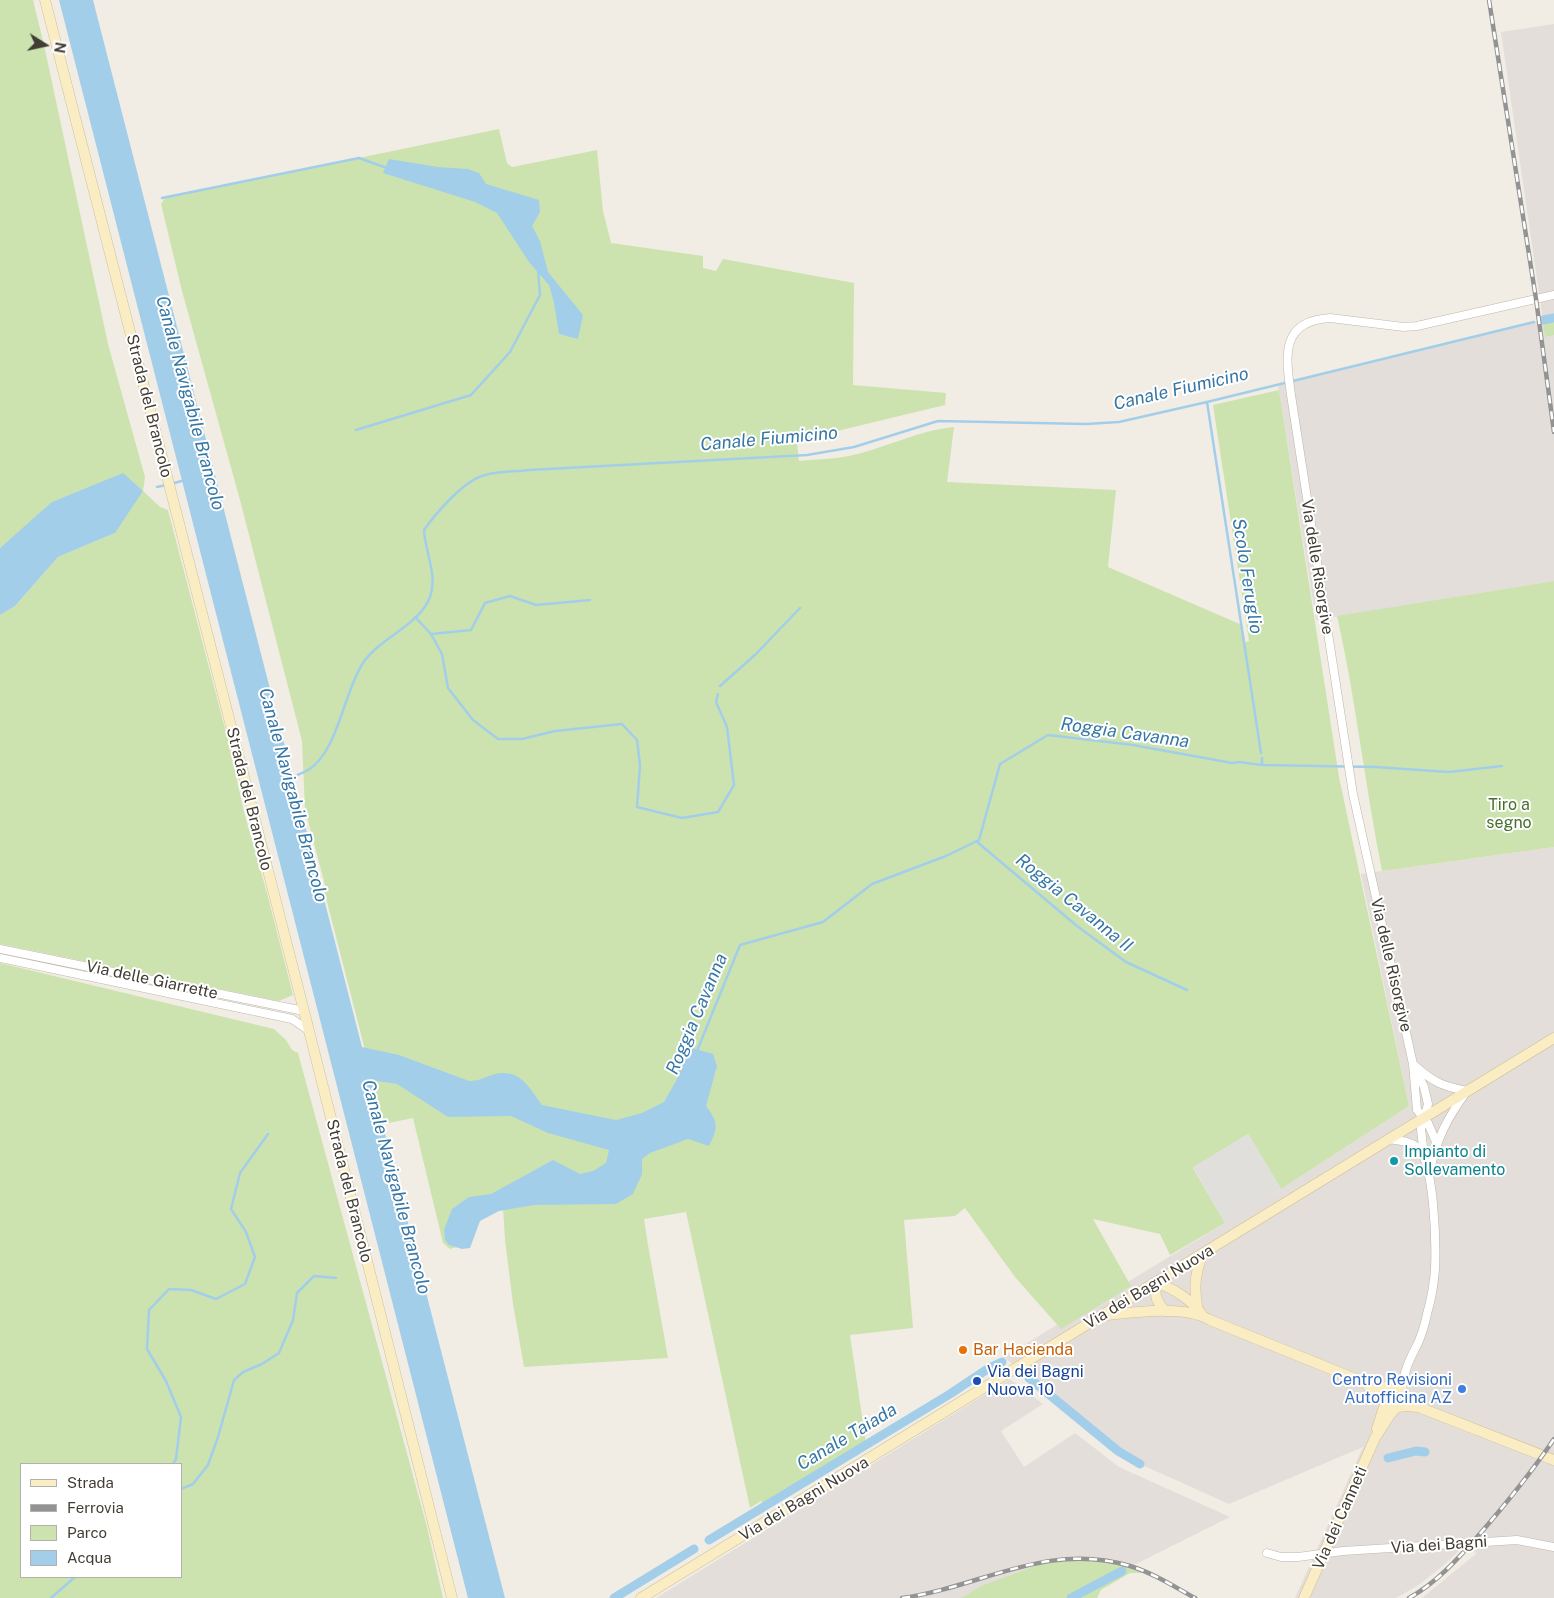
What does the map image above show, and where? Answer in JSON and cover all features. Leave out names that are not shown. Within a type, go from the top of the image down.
[{"type":"street","name":"Strada del Brancolo","points":[[45,0],[452,1598]]},
{"type":"street","name":"Via delle Risorgive","points":[[1424,1117],[1428,1104],[1424,1087],[1414,1064],[1353,794],[1291,395],[1286,359],[1287,348],[1293,336],[1307,322],[1318,319],[1330,318],[1404,327],[1418,326],[1554,296]]},
{"type":"street","name":"Via delle Giarrette","points":[[0,949],[304,1011]]},
{"type":"street","name":"Via delle Giarrette","points":[[0,958],[292,1019],[307,1026]]},
{"type":"street","points":[[290,1009],[297,1005],[300,999]]},
{"type":"street","name":"Via dei Bagni Nuova","points":[[641,1598],[1554,1038]]},
{"type":"street","points":[[1414,1064],[1431,1080],[1467,1091],[1453,1110],[1436,1142],[1429,1174]]},
{"type":"street","points":[[1424,1117],[1436,1142]]},
{"type":"street","points":[[1383,1401],[1383,1394],[1406,1368],[1418,1342],[1432,1296],[1434,1227],[1429,1174],[1424,1156],[1421,1129],[1424,1117]]},
{"type":"street","points":[[1388,1139],[1405,1142],[1417,1147],[1424,1156]]},
{"type":"street","points":[[1199,1311],[1194,1285],[1196,1270],[1202,1255]]},
{"type":"street","points":[[1165,1311],[1156,1299],[1154,1291],[1156,1283],[1164,1285],[1210,1320],[1362,1382],[1389,1387],[1395,1386],[1421,1408],[1554,1460]]},
{"type":"street","points":[[1103,1316],[1165,1311],[1199,1311]]},
{"type":"street","points":[[1398,1408],[1404,1401],[1403,1392],[1406,1368]]},
{"type":"street","points":[[1362,1382],[1390,1408],[1421,1408]]},
{"type":"street","name":"Via dei Canneti","points":[[1375,1438],[1383,1401]]},
{"type":"street","name":"Via dei Canneti","points":[[1304,1598],[1375,1438],[1389,1416],[1398,1408]]},
{"type":"street","name":"Via dei Bagni","points":[[1267,1553],[1281,1557],[1517,1540],[1554,1547]]},
{"type":"shaded area","points":[[1554,24],[1554,581],[1316,620],[1278,385],[1543,320],[1501,32]]},
{"type":"shaded area","points":[[1554,847],[1554,1598],[1422,1598],[1477,1553],[1461,1549],[1420,1584],[1396,1598],[1295,1598],[1363,1447],[1229,1504],[1140,1464],[1118,1451],[1004,1357],[1281,1189],[1409,1106],[1361,874]]},
{"type":"shaded area","points":[[1248,1134],[1281,1189],[1225,1223],[1193,1167]]},
{"type":"shaded area","points":[[1010,1379],[1043,1404],[1001,1431],[1024,1467],[1075,1433],[1119,1467],[1230,1517],[1068,1598],[656,1598]]},
{"type":"green space","points":[[0,0],[33,0],[108,344],[145,477],[143,491],[160,507],[168,510],[229,744],[244,812],[293,995],[279,1001],[0,944],[0,615],[15,606],[58,557],[115,533],[20,532],[0,548]]},
{"type":"green space","points":[[499,129],[507,163],[512,167],[597,150],[603,211],[611,243],[703,256],[703,268],[716,271],[723,259],[854,283],[853,385],[946,393],[945,405],[793,440],[797,444],[799,461],[850,456],[929,431],[954,427],[947,482],[1116,490],[1108,567],[1242,625],[1245,642],[1249,641],[1213,405],[1279,390],[1339,777],[1409,1106],[1281,1189],[1248,1134],[1193,1168],[1225,1223],[1170,1255],[1160,1234],[1093,1219],[1131,1286],[1061,1329],[1015,1277],[965,1208],[955,1216],[904,1220],[913,1328],[850,1335],[866,1443],[763,1505],[761,1501],[750,1508],[686,1212],[644,1219],[668,1358],[524,1367],[513,1304],[503,1207],[484,1209],[457,1247],[450,1249],[443,1243],[413,1118],[384,1124],[305,809],[302,741],[240,500],[182,291],[161,204],[165,198]]},
{"type":"green space","points":[[1554,320],[1554,335],[1545,337],[1543,323]]},
{"type":"green space","name":"Tiro a segno","points":[[1554,581],[1554,847],[1382,871],[1350,679],[1337,616]]},
{"type":"green space","points":[[0,963],[274,1029],[286,1040],[292,1050],[298,1053],[427,1527],[443,1598],[0,1598]]},
{"type":"green space","points":[[1081,1558],[1110,1561],[1149,1573],[1130,1573],[1101,1590],[1097,1598],[961,1598],[981,1586],[1052,1560]]},
{"type":"water","name":"Canale Navigabile Brancolo","points":[[59,0],[93,0],[362,1047],[399,1055],[469,1081],[501,1073],[516,1076],[527,1085],[542,1105],[616,1120],[642,1113],[664,1102],[677,1079],[682,1057],[693,1048],[713,1054],[717,1066],[706,1106],[716,1126],[709,1146],[688,1139],[650,1153],[642,1159],[642,1174],[633,1194],[616,1204],[534,1205],[499,1211],[480,1221],[470,1248],[462,1249],[449,1245],[445,1240],[444,1230],[452,1209],[469,1197],[491,1194],[553,1160],[580,1174],[593,1171],[606,1163],[609,1150],[548,1133],[511,1116],[448,1117],[397,1084],[371,1080],[505,1598],[468,1598]]},
{"type":"water","points":[[389,159],[438,167],[468,169],[479,173],[486,184],[539,200],[540,212],[532,226],[540,241],[548,272],[583,315],[578,339],[559,334],[549,285],[529,262],[497,213],[475,202],[383,173]]},
{"type":"water","points":[[123,473],[143,491],[115,533],[58,557],[15,606],[0,615],[0,548],[52,502]]},
{"type":"waterway","points":[[162,198],[359,158],[387,168]]},
{"type":"waterway","points":[[356,430],[471,395],[510,352],[540,295],[538,269]]},
{"type":"waterway","name":"Canale Fiumicino","points":[[1543,320],[1554,318]]},
{"type":"waterway","name":"Canale Fiumicino","points":[[291,778],[308,770],[327,750],[356,675],[370,654],[408,624],[425,607],[430,597],[433,580],[424,530],[442,507],[458,492],[475,479],[487,474],[529,470],[807,455],[854,447],[938,421],[1086,424],[1119,422],[1534,322]]},
{"type":"waterway","name":"Scolo Feruglio","points":[[1207,402],[1261,753]]},
{"type":"waterway","points":[[171,484],[185,480]]},
{"type":"waterway","points":[[157,487],[166,485]]},
{"type":"waterway","points":[[431,634],[471,630],[485,603],[510,596],[536,605],[590,600]]},
{"type":"waterway","points":[[720,686],[756,654],[800,608]]},
{"type":"waterway","points":[[415,617],[431,634],[442,654],[448,688],[473,720],[498,739],[522,739],[555,731],[622,724],[637,740],[640,765],[637,807],[682,818],[718,812],[734,785],[727,727],[716,702],[718,694]]},
{"type":"waterway","name":"Roggia Cavanna","points":[[697,1051],[740,945],[823,922],[872,884],[946,856],[979,840],[1000,764],[1048,735],[1133,745],[1232,763],[1262,765],[1262,758]]},
{"type":"waterway","points":[[1262,765],[1375,767],[1449,772],[1502,766]]},
{"type":"waterway","name":"Roggia Cavanna II","points":[[976,841],[1077,926],[1126,962],[1187,990]]},
{"type":"waterway","points":[[174,1463],[176,1459],[181,1417],[166,1381],[147,1349],[149,1310],[169,1289],[191,1290],[216,1299],[245,1284],[255,1257],[246,1232],[231,1209],[240,1173],[268,1134]]},
{"type":"waterway","name":"Roggia Cavanna","points":[[182,1489],[193,1484],[208,1465],[234,1380],[243,1372],[262,1364],[279,1353],[293,1320],[297,1293],[314,1276],[336,1278]]},
{"type":"waterway","name":"Canale Taiada","points":[[709,1540],[950,1394],[989,1368],[1002,1362]]},
{"type":"waterway","name":"Canale Taiada","points":[[1029,1378],[1118,1451],[1140,1464]]},
{"type":"waterway","points":[[1388,1458],[1416,1451],[1425,1452]]},
{"type":"waterway","name":"Canale Taiada","points":[[614,1598],[694,1549]]},
{"type":"waterway","points":[[1071,1598],[1122,1571]]},
{"type":"waterway","name":"Roggia Cavanna","points":[[51,1598],[74,1578]]},
{"type":"railway","points":[[1489,0],[1536,299],[1554,432]]},
{"type":"railway","points":[[1409,1598],[1437,1578],[1462,1554],[1518,1489],[1554,1439]]},
{"type":"railway","points":[[902,1598],[960,1585],[1014,1568],[1070,1559],[1099,1560],[1130,1566],[1155,1576],[1195,1598]]},
{"type":"place","name":"Impianto di Sollevamento","points":[[1394,1161]]},
{"type":"place","name":"Bar Hacienda","points":[[963,1350]]},
{"type":"place","name":"Via dei Bagni Nuova 10","points":[[977,1381]]},
{"type":"place","name":"Centro Revisioni Autofficina AZ","points":[[1462,1389]]}]
